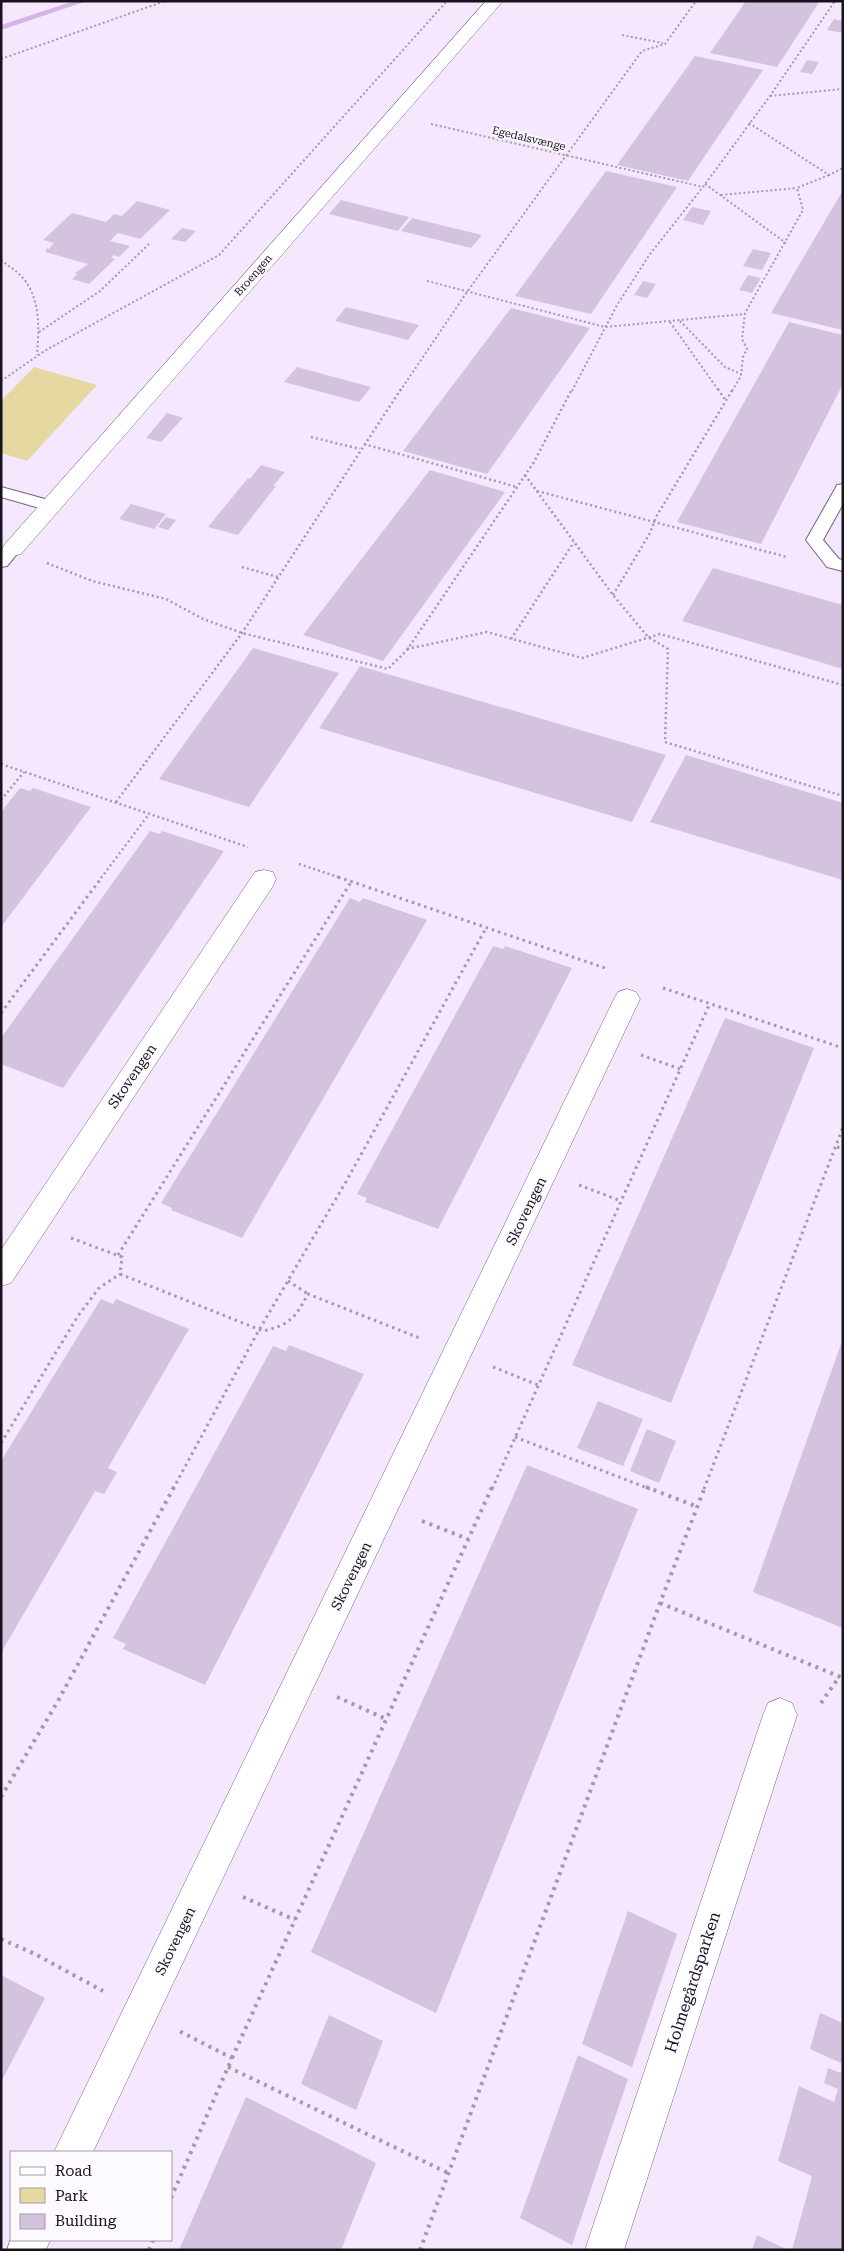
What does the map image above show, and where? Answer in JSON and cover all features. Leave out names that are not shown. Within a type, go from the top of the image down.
[{"type":"street","name":"Broengen","points":[[7,555],[495,1]]},
{"type":"street","name":"Skovengen","points":[[1,1274],[264,879]]},
{"type":"street","name":"Skovengen","points":[[73,2151],[458,1353],[621,985]]},
{"type":"street","name":"Holmegårdsparken","points":[[604,2250],[780,1715]]},
{"type":"lane","points":[[843,489],[814,540],[833,563],[843,566]]},
{"type":"lane","points":[[1,492],[50,506]]},
{"type":"path","points":[[1,60],[165,1]]},
{"type":"path","points":[[1,381],[37,355],[219,255],[447,1]]},
{"type":"path","points":[[116,802],[242,633],[360,450],[467,292],[642,51],[666,44],[696,1]]},
{"type":"path","points":[[7,555],[92,581],[166,599],[203,619],[242,633],[388,669],[407,650],[534,462],[617,305],[650,254],[703,188],[770,96],[835,1]]},
{"type":"path","points":[[622,35],[666,44]]},
{"type":"path","points":[[770,96],[843,89]]},
{"type":"path","name":"Egedalsvænge","points":[[352,106],[703,188]]},
{"type":"path","points":[[750,123],[829,175]]},
{"type":"path","points":[[721,194],[797,188],[843,168]]},
{"type":"path","points":[[705,184],[786,243]]},
{"type":"path","points":[[613,595],[741,374],[743,357],[747,349],[742,339],[745,314],[803,210],[797,188]]},
{"type":"path","points":[[38,332],[100,291],[149,244]]},
{"type":"path","points":[[1,260],[23,278],[35,298],[38,332],[37,355]]},
{"type":"path","points":[[427,281],[605,327],[745,314]]},
{"type":"path","points":[[670,321],[726,402]]},
{"type":"path","points":[[679,321],[725,367],[741,374]]},
{"type":"path","points":[[311,437],[360,450]]},
{"type":"path","points":[[364,444],[517,487]]},
{"type":"path","points":[[525,475],[613,595],[648,637],[668,649],[665,742],[843,796]]},
{"type":"path","points":[[536,491],[778,556],[806,559],[827,556]]},
{"type":"path","points":[[511,639],[574,542]]},
{"type":"path","points":[[242,567],[278,577]]},
{"type":"path","points":[[407,650],[487,632],[582,658],[660,634],[843,685]]},
{"type":"path","points":[[1,764],[255,850]]},
{"type":"path","points":[[1,800],[24,772]]},
{"type":"path","points":[[1,1013],[148,814]]},
{"type":"path","points":[[290,862],[486,928],[621,985]]},
{"type":"path","points":[[118,1255],[350,882]]},
{"type":"path","points":[[1,1797],[58,1701],[259,1330],[348,1180],[486,928]]},
{"type":"path","points":[[659,986],[843,1048]]},
{"type":"path","points":[[172,2196],[232,2058],[710,1003]]},
{"type":"path","points":[[420,2250],[660,1603],[837,1147],[843,1127]]},
{"type":"path","points":[[837,1147],[843,1149]]},
{"type":"path","points":[[1,1443],[78,1316],[99,1288],[120,1274],[122,1257],[34,1224]]},
{"type":"path","points":[[120,1274],[263,1331],[283,1327],[295,1318],[308,1294]]},
{"type":"path","points":[[288,1281],[308,1294],[538,1385]]},
{"type":"path","points":[[515,1437],[698,1507]]},
{"type":"path","points":[[384,1506],[468,1539]]},
{"type":"path","points":[[660,1603],[843,1678]]},
{"type":"path","points":[[300,1680],[386,1719]]},
{"type":"path","points":[[204,1880],[295,1920]]},
{"type":"path","points":[[1,1939],[36,1954],[141,2012],[232,2058]]},
{"type":"path","points":[[228,2067],[448,2173]]},
{"type":"green space","points":[[34,367],[97,385],[27,461],[1,453],[1,401]]},
{"type":"building","points":[[746,1],[820,1],[777,67],[710,53]]},
{"type":"building","points":[[834,19],[843,21],[843,33],[827,30]]},
{"type":"building","points":[[695,56],[763,70],[688,181],[617,165]]},
{"type":"building","points":[[807,60],[819,62],[812,74],[800,72]]},
{"type":"building","points":[[606,171],[677,187],[591,314],[515,296]]},
{"type":"building","points":[[843,190],[843,330],[771,313]]},
{"type":"building","points":[[341,200],[409,217],[398,231],[329,214]]},
{"type":"building","points":[[137,201],[170,210],[140,239],[118,233],[110,241],[130,246],[119,257],[114,255],[111,258],[115,259],[89,284],[72,279],[77,274],[75,273],[88,264],[45,252],[54,243],[43,240],[72,213],[106,222],[114,214],[122,216]]},
{"type":"building","points":[[692,207],[711,211],[703,225],[683,220]]},
{"type":"building","points":[[412,218],[482,235],[471,248],[401,231]]},
{"type":"building","points":[[182,228],[196,231],[185,242],[171,239]]},
{"type":"building","points":[[753,249],[771,253],[762,270],[743,266]]},
{"type":"building","points":[[748,275],[761,278],[752,293],[739,290]]},
{"type":"building","points":[[643,281],[656,284],[647,298],[634,295]]},
{"type":"building","points":[[346,307],[419,325],[408,340],[335,321]]},
{"type":"building","points":[[511,308],[590,328],[487,474],[403,451]]},
{"type":"building","points":[[789,322],[843,335],[843,384],[761,544],[677,522]]},
{"type":"building","points":[[297,367],[371,387],[359,402],[284,382]]},
{"type":"building","points":[[167,413],[183,418],[161,442],[146,438]]},
{"type":"building","points":[[261,465],[285,472],[238,535],[208,527],[248,478],[250,479]]},
{"type":"building","points":[[430,470],[505,492],[383,661],[303,635]]},
{"type":"building","points":[[131,504],[166,514],[154,529],[119,519]]},
{"type":"building","points":[[166,517],[176,520],[168,530],[158,527]]},
{"type":"building","points":[[713,568],[843,605],[843,669],[682,621]]},
{"type":"building","points":[[253,648],[339,673],[249,807],[159,779]]},
{"type":"building","points":[[360,666],[666,755],[632,822],[319,728]]},
{"type":"building","points":[[686,755],[843,803],[843,880],[650,822]]},
{"type":"building","points":[[20,788],[30,791],[33,788],[91,807],[1,927],[1,812]]},
{"type":"building","points":[[150,831],[160,834],[162,831],[224,851],[63,1088],[1,1064],[1,1038]]},
{"type":"building","points":[[350,898],[360,902],[363,898],[427,920],[242,1238],[171,1210],[172,1208],[161,1203]]},
{"type":"building","points":[[493,946],[503,949],[505,946],[572,968],[438,1229],[365,1202],[367,1198],[357,1194]]},
{"type":"building","points":[[725,1018],[814,1048],[671,1403],[572,1365]]},
{"type":"building","points":[[101,1299],[113,1304],[116,1299],[189,1329],[108,1468],[117,1472],[104,1494],[95,1491],[1,1653],[1,1461]]},
{"type":"building","points":[[843,1341],[843,1628],[753,1592]]},
{"type":"building","points":[[289,1345],[364,1374],[205,1685],[123,1649],[126,1644],[113,1638],[273,1346],[286,1351]]},
{"type":"building","points":[[598,1401],[643,1419],[623,1466],[577,1448]]},
{"type":"building","points":[[647,1429],[676,1441],[659,1483],[630,1471]]},
{"type":"building","points":[[527,1465],[638,1509],[436,2013],[311,1952]]},
{"type":"building","points":[[628,1911],[677,1934],[632,2067],[582,2044]]},
{"type":"building","points":[[1,1975],[45,1998],[1,2082]]},
{"type":"building","points":[[820,2013],[843,2023],[843,2064],[810,2049]]},
{"type":"building","points":[[329,2015],[383,2041],[356,2110],[301,2084]]},
{"type":"building","points":[[578,2055],[628,2079],[572,2245],[520,2218]]},
{"type":"building","points":[[828,2068],[841,2073],[843,2069],[843,2250],[792,2250],[812,2176],[778,2161],[799,2086],[834,2102],[838,2089],[824,2083]]},
{"type":"building","points":[[246,2097],[376,2163],[341,2250],[179,2250]]},
{"type":"building","points":[[757,2235],[788,2250],[752,2250]]},
{"type":"waterway","points":[[1,28],[83,1]]}]
